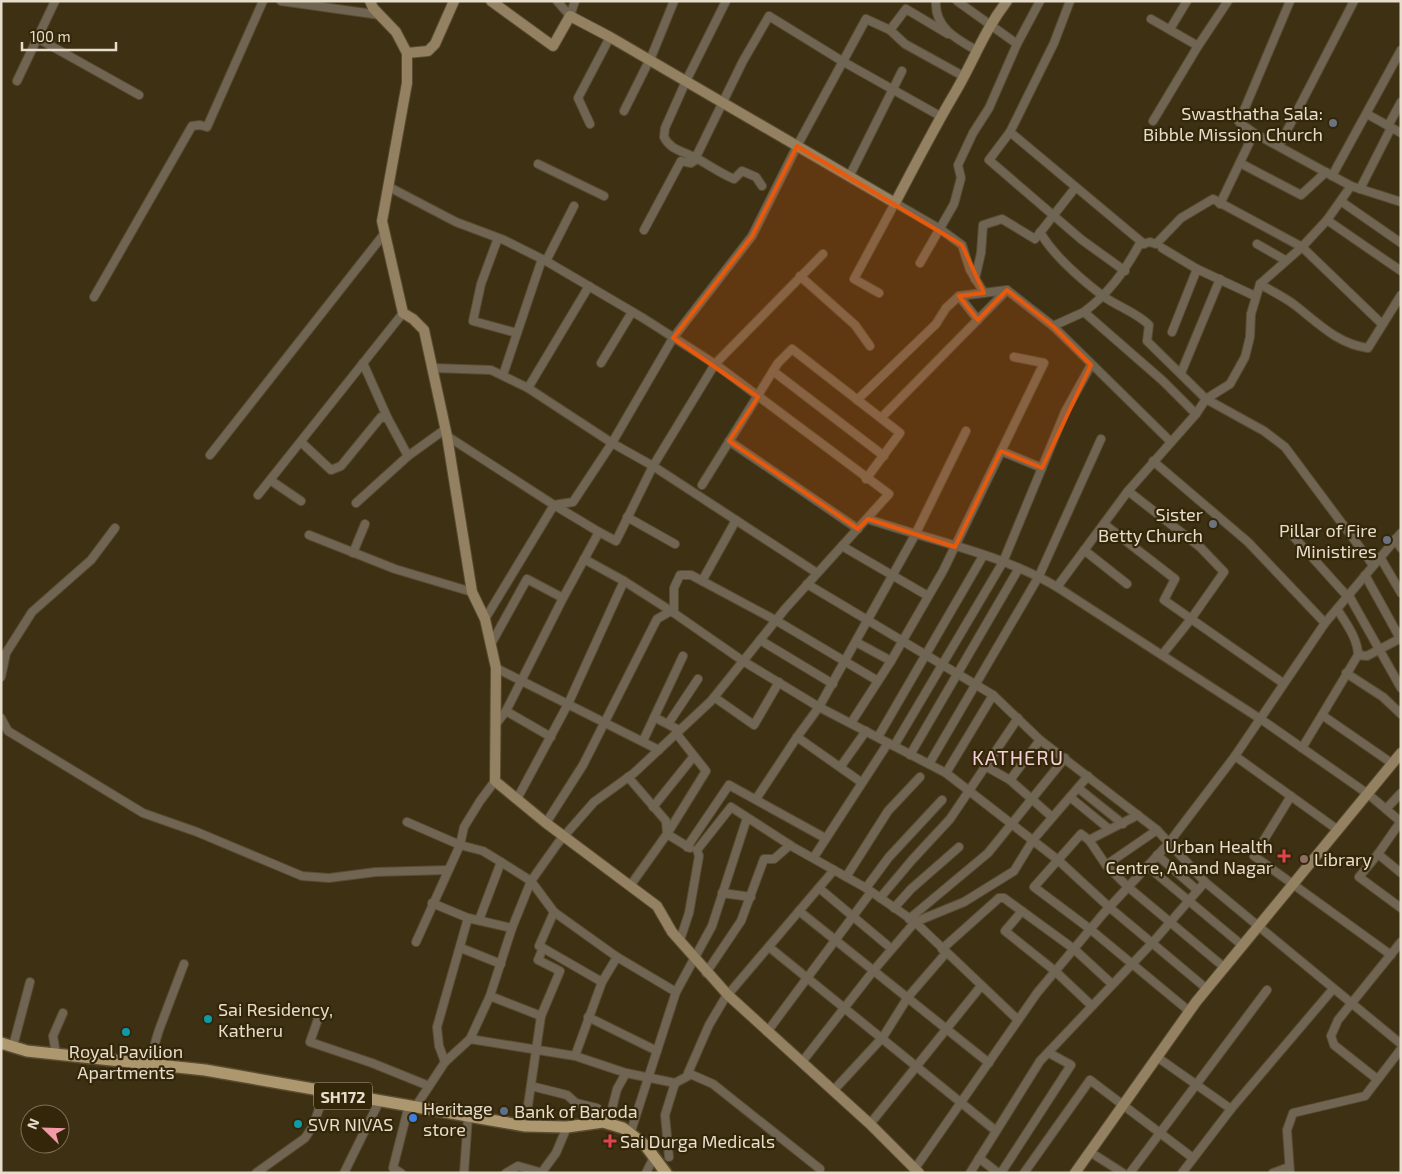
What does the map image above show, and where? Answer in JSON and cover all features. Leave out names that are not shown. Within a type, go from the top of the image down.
[{"type":"main road","points":[[370,1],[380,16],[396,32],[407,53],[407,83],[382,221],[404,313],[413,318],[424,330],[445,433],[472,592],[485,619],[496,668],[495,781],[546,823],[657,906],[680,940],[706,973],[767,1032],[870,1124],[917,1170]]},
{"type":"main road","points":[[407,53],[428,52],[435,44],[454,1]]},
{"type":"main road","points":[[491,1],[553,46],[570,16],[610,37],[722,104],[895,203],[940,116],[1004,3]]},
{"type":"main road","points":[[1075,1173],[1207,989],[1401,753]]},
{"type":"main road","name":"SH172","points":[[1,1043],[56,1054],[215,1071],[379,1102],[413,1105],[468,1117],[524,1126],[567,1127],[603,1122],[623,1128],[645,1145],[666,1173]]},
{"type":"street","points":[[17,81],[54,1]]},
{"type":"street","points":[[94,297],[192,126],[200,124],[207,127],[263,1]]},
{"type":"street","points":[[281,1],[380,16]]},
{"type":"street","points":[[557,1],[570,16]]},
{"type":"street","points":[[570,16],[575,1]]},
{"type":"street","points":[[624,111],[649,60],[674,1]]},
{"type":"street","points":[[726,1],[686,81],[665,128],[664,137],[680,153],[696,157],[718,173],[734,179],[742,171],[756,177],[762,186]]},
{"type":"street","points":[[936,1],[935,11],[948,34]]},
{"type":"street","points":[[957,1],[1017,44]]},
{"type":"street","points":[[920,263],[954,204],[961,178],[958,165],[973,133],[989,108],[1017,44],[1040,1]]},
{"type":"street","points":[[1070,1],[1054,43],[1010,132],[989,160],[1082,240],[1125,271]]},
{"type":"street","points":[[1170,29],[1186,1]]},
{"type":"street","points":[[1153,121],[1198,46],[1228,1]]},
{"type":"street","points":[[1290,1],[1240,122],[1254,133],[1351,186],[1401,202]]},
{"type":"street","points":[[1278,146],[1354,1]]},
{"type":"street","points":[[890,30],[906,10],[976,50]]},
{"type":"street","points":[[644,230],[681,161],[691,163],[696,157],[769,16],[842,61],[940,116]]},
{"type":"street","points":[[485,619],[554,505],[573,502],[612,443],[673,338],[752,236],[797,146],[866,19],[890,30],[905,44],[963,76]]},
{"type":"street","points":[[1151,19],[1198,46]]},
{"type":"street","points":[[590,124],[578,98],[610,37]]},
{"type":"street","points":[[37,38],[139,95]]},
{"type":"street","points":[[1240,163],[1301,195],[1329,174],[1367,114],[1401,50]]},
{"type":"street","points":[[849,177],[902,71]]},
{"type":"street","points":[[1360,189],[1401,102]]},
{"type":"street","points":[[1367,114],[1401,133]]},
{"type":"street","points":[[1010,132],[1144,244]]},
{"type":"street","points":[[1220,204],[1254,133]]},
{"type":"street","points":[[538,164],[604,196]]},
{"type":"street","points":[[1057,586],[1128,491],[1196,414],[1206,399],[1230,384],[1245,357],[1255,296],[1260,284],[1302,247],[1342,202],[1351,186]]},
{"type":"street","points":[[389,187],[456,222],[498,238],[544,260],[632,312],[715,364],[866,479],[889,494],[817,573],[714,697],[659,750],[628,777],[594,802],[564,836],[531,881],[512,928],[490,996],[470,1040],[445,1062],[413,1105],[393,1168],[401,1173]]},
{"type":"street","points":[[975,279],[981,253],[983,225],[1002,219],[1035,239],[1075,188]]},
{"type":"street","points":[[1053,326],[1084,312],[1104,297],[1125,271],[1139,245],[1156,244],[1181,218],[1213,199],[1302,247],[1382,324]]},
{"type":"street","points":[[1342,202],[1401,243]]},
{"type":"street","points":[[879,293],[854,279],[895,203],[940,229],[962,245],[975,279],[984,293]]},
{"type":"street","points":[[503,375],[544,260],[574,206]]},
{"type":"street","points":[[1327,220],[1401,271]]},
{"type":"street","points":[[1040,232],[1048,246],[1104,297],[1142,318],[1149,325],[1147,341],[1181,372],[1206,399],[1264,431],[1285,448],[1373,565]]},
{"type":"street","points":[[210,455],[384,234]]},
{"type":"street","points":[[498,238],[481,284],[473,321],[518,333]]},
{"type":"street","points":[[1257,244],[1285,260]]},
{"type":"street","points":[[1162,248],[1197,269],[1255,296]]},
{"type":"street","points":[[356,503],[408,456],[445,433],[554,505],[616,541],[653,466],[715,364],[823,254]]},
{"type":"street","points":[[1172,332],[1197,269]]},
{"type":"street","points":[[800,276],[855,325],[870,346]]},
{"type":"street","points":[[1181,372],[1220,280]]},
{"type":"street","points":[[1260,284],[1294,304],[1338,338],[1355,346],[1368,348],[1401,294]]},
{"type":"street","points":[[528,388],[589,286]]},
{"type":"street","points":[[882,417],[1007,290]]},
{"type":"street","points":[[857,400],[936,324],[946,308],[959,296],[1007,290],[1053,326],[1171,442]]},
{"type":"street","points":[[959,296],[978,320]]},
{"type":"street","points":[[600,363],[632,312]]},
{"type":"street","points":[[1084,312],[1163,381],[1196,414]]},
{"type":"street","points":[[258,495],[404,313]]},
{"type":"street","points":[[702,485],[773,372],[792,349],[857,400],[882,417],[900,433],[866,479]]},
{"type":"street","points":[[851,723],[891,661],[955,547],[1044,363],[1014,357]]},
{"type":"street","points":[[363,364],[388,419],[408,456]]},
{"type":"street","points":[[814,857],[861,782],[891,745],[944,664],[1002,562],[1066,412],[1091,365]]},
{"type":"street","points":[[433,368],[491,370],[528,388],[612,443],[653,466],[817,573]]},
{"type":"street","points":[[773,372],[884,456]]},
{"type":"street","points":[[301,442],[331,470],[341,466],[381,417],[388,419]]},
{"type":"street","points":[[756,799],[796,737],[819,707],[915,535],[966,431]]},
{"type":"street","points":[[929,764],[1039,576],[1101,439]]},
{"type":"street","points":[[730,441],[858,529]]},
{"type":"street","points":[[1001,451],[1042,468]]},
{"type":"street","points":[[1153,461],[1248,542],[1325,623]]},
{"type":"street","points":[[270,480],[301,501]]},
{"type":"street","points":[[1128,491],[1200,547],[1224,572],[1191,619],[1162,655]]},
{"type":"street","points":[[627,517],[675,544]]},
{"type":"street","points":[[868,519],[1002,562],[1039,576],[1259,718],[1368,794],[1401,822],[1359,877],[1401,908]]},
{"type":"street","points":[[702,581],[736,520]]},
{"type":"street","points":[[353,553],[365,524]]},
{"type":"street","points":[[1104,524],[1175,579],[1164,600],[1283,683]]},
{"type":"street","points":[[1,677],[6,653],[32,612],[91,560],[115,528]]},
{"type":"street","points":[[496,724],[506,711],[563,598],[599,532]]},
{"type":"street","points":[[309,535],[395,570],[472,592]]},
{"type":"street","points":[[1293,536],[1348,595],[1401,688]]},
{"type":"street","points":[[1398,536],[1401,548]]},
{"type":"street","points":[[917,1170],[1018,1020],[1090,929],[1168,844],[1235,756],[1325,623],[1398,536]]},
{"type":"street","points":[[842,546],[928,596]]},
{"type":"street","points":[[1084,550],[1127,584]]},
{"type":"street","points":[[878,738],[983,556]]},
{"type":"street","points":[[1380,558],[1401,593]]},
{"type":"street","points":[[584,559],[624,581],[743,661],[819,707],[946,773],[1058,860],[1109,907],[1207,989]]},
{"type":"street","points":[[910,755],[1020,568]]},
{"type":"street","points":[[672,612],[674,588],[680,575],[691,575],[777,621],[878,682]]},
{"type":"street","points":[[1358,655],[1367,656],[1400,639],[1365,575]]},
{"type":"street","points":[[491,644],[527,579],[563,598]]},
{"type":"street","points":[[517,799],[568,704],[624,581]]},
{"type":"street","points":[[808,584],[993,695],[1040,740],[1157,830],[1205,882],[1401,1044]]},
{"type":"street","points":[[1302,748],[1358,655],[1358,649],[1349,629],[1337,609]]},
{"type":"street","points":[[546,823],[582,765],[657,619],[672,612]]},
{"type":"street","points":[[760,640],[832,684]]},
{"type":"street","points":[[856,642],[891,661]]},
{"type":"street","points":[[643,741],[683,656]]},
{"type":"street","points":[[496,668],[659,750]]},
{"type":"street","points":[[1346,673],[1383,697],[1401,714]]},
{"type":"street","points":[[668,724],[698,679]]},
{"type":"street","points":[[714,697],[754,725],[779,682]]},
{"type":"street","points":[[946,773],[993,695]]},
{"type":"street","points":[[506,711],[551,737]]},
{"type":"street","points":[[1322,715],[1393,764]]},
{"type":"street","points":[[630,886],[667,834],[706,771],[678,732],[654,717]]},
{"type":"street","points":[[1,718],[8,731],[143,813],[197,832],[302,876],[329,878],[376,872],[448,870]]},
{"type":"street","points":[[880,898],[912,860],[950,820],[1018,718]]},
{"type":"street","points":[[841,766],[866,731]]},
{"type":"street","points":[[796,737],[841,766],[861,782]]},
{"type":"street","points":[[1010,780],[1040,740]]},
{"type":"street","points":[[652,807],[694,756]]},
{"type":"street","points":[[1235,756],[1338,830]]},
{"type":"street","points":[[802,1062],[912,920],[988,853],[1065,758]]},
{"type":"street","points":[[987,766],[1010,780],[1052,817]]},
{"type":"street","points":[[912,920],[964,902],[1014,872],[1033,840],[1088,776]]},
{"type":"street","points":[[628,777],[666,821],[667,834]]},
{"type":"street","points":[[846,877],[888,811],[920,777]]},
{"type":"street","points":[[416,942],[432,903],[460,845],[464,827],[480,800],[495,781]]},
{"type":"street","points":[[688,847],[729,785],[825,838]]},
{"type":"street","points":[[1078,788],[1123,824]]},
{"type":"street","points":[[1386,809],[1401,793]]},
{"type":"street","points":[[1290,796],[1254,856],[1391,955]]},
{"type":"street","points":[[1070,797],[1109,829]]},
{"type":"street","points":[[767,1032],[853,916],[889,857],[942,800]]},
{"type":"street","points":[[697,850],[731,806],[790,845],[869,890],[912,920],[1018,1020]]},
{"type":"street","points":[[1089,840],[1123,824],[1138,814]]},
{"type":"street","points":[[630,1134],[647,1076],[676,992],[712,926],[747,818]]},
{"type":"street","points":[[407,822],[460,845],[482,851],[501,862],[531,881],[554,912],[617,957],[676,992]]},
{"type":"street","points":[[1106,866],[1157,830]]},
{"type":"street","points":[[667,834],[688,847],[697,850]]},
{"type":"street","points":[[1190,1011],[1090,929],[1034,887],[1081,834],[1089,840],[1106,866],[1128,887],[1224,968]]},
{"type":"street","points":[[706,973],[741,921],[764,859],[774,859],[790,845]]},
{"type":"street","points":[[894,908],[911,889],[959,847]]},
{"type":"street","points":[[680,940],[689,913],[699,856],[697,850]]},
{"type":"street","points":[[1378,854],[1401,873]]},
{"type":"street","points":[[1157,855],[1197,890]]},
{"type":"street","points":[[479,920],[501,862]]},
{"type":"street","points":[[1147,866],[1243,946]]},
{"type":"street","points":[[690,1075],[688,1073],[709,1025],[728,995],[834,870]]},
{"type":"street","points":[[970,1173],[1040,1061],[1153,942],[1205,882]]},
{"type":"street","points":[[819,888],[887,945]]},
{"type":"street","points":[[722,893],[751,897]]},
{"type":"street","points":[[833,1091],[883,1037],[908,997],[944,951],[999,898],[1004,898],[1074,949],[1112,984]]},
{"type":"street","points":[[432,903],[468,918],[512,928]]},
{"type":"street","points":[[799,911],[989,1063]]},
{"type":"street","points":[[1022,911],[1005,931],[1056,971],[1092,1006]]},
{"type":"street","points":[[554,912],[539,946],[602,982]]},
{"type":"street","points":[[445,1062],[439,1046],[437,1027],[468,918]]},
{"type":"street","points":[[1377,1079],[1334,1045],[1330,1036],[1338,1020],[1401,942]]},
{"type":"street","points":[[769,947],[883,1037],[996,1131]]},
{"type":"street","points":[[461,948],[501,964]]},
{"type":"street","points":[[524,1126],[540,1016],[560,971],[538,960],[543,948]]},
{"type":"street","points":[[575,1056],[602,982],[617,957]]},
{"type":"street","points":[[149,1063],[159,1030],[184,964]]},
{"type":"street","points":[[13,1046],[30,982]]},
{"type":"street","points":[[870,1124],[916,1064],[981,986]]},
{"type":"street","points":[[1182,1173],[1230,1109],[1333,989]]},
{"type":"street","points":[[1130,1173],[1195,1083],[1268,990]]},
{"type":"street","points":[[490,996],[540,1016]]},
{"type":"street","points":[[56,1054],[53,1036],[63,1013]]},
{"type":"street","points":[[588,1017],[657,1051]]},
{"type":"street","points":[[318,1019],[310,1042],[372,1062],[429,1086]]},
{"type":"street","points":[[470,1040],[575,1056],[626,1073],[675,1083],[690,1075],[713,1084],[820,1169]]},
{"type":"street","points":[[1273,1173],[1289,1170],[1287,1130],[1293,1113],[1365,1096],[1401,1049]]},
{"type":"street","points":[[979,1158],[999,1173],[1071,1065],[1048,1053]]},
{"type":"street","points":[[1157,1057],[1230,1109]]},
{"type":"street","points":[[608,1124],[618,1089],[626,1073]]},
{"type":"street","points":[[1024,1173],[1090,1080],[1193,1158]]},
{"type":"street","points":[[669,1157],[665,1115],[675,1083]]},
{"type":"street","points":[[531,1086],[567,1095],[576,1103],[597,1108]]},
{"type":"street","points":[[256,1173],[305,1138],[313,1126],[325,1092]]},
{"type":"street","points":[[344,1173],[379,1102]]},
{"type":"street","points":[[464,1173],[468,1117]]},
{"type":"street","points":[[506,1173],[518,1166],[543,1172],[556,1153],[567,1127]]},
{"type":"street","points":[[1090,1152],[1123,1173]]},
{"type":"street","points":[[646,1173],[654,1156]]},
{"type":"highlighted area","points":[[797,146],[962,245],[984,293],[959,296],[978,320],[1007,290],[1053,326],[1091,365],[1042,468],[1001,451],[955,547],[868,519],[858,529],[729,441],[758,397],[673,338],[752,236]]},
{"type":"place","name":"Swasthatha Sala: Bibble Mission Church","points":[[1333,123]]},
{"type":"place","name":"Sister Betty Church","points":[[1213,524]]},
{"type":"place","name":"Pillar of Fire Ministires","points":[[1387,540]]},
{"type":"place","name":"Urban Health Centre, Anand Nagar","points":[[1284,856]]},
{"type":"place","name":"Library","points":[[1304,859]]},
{"type":"place","name":"Sai Residency, Katheru","points":[[208,1019]]},
{"type":"place","name":"Royal Pavilion Apartments","points":[[126,1032]]},
{"type":"place","name":"Bank of Baroda","points":[[504,1111]]},
{"type":"place","name":"Heritage store","points":[[413,1118]]},
{"type":"place","name":"SVR NIVAS","points":[[298,1124]]},
{"type":"place","name":"Sai Durga Medicals","points":[[610,1141]]},
{"type":"district","name":"KATHERU","points":[[1018,757]]}]
